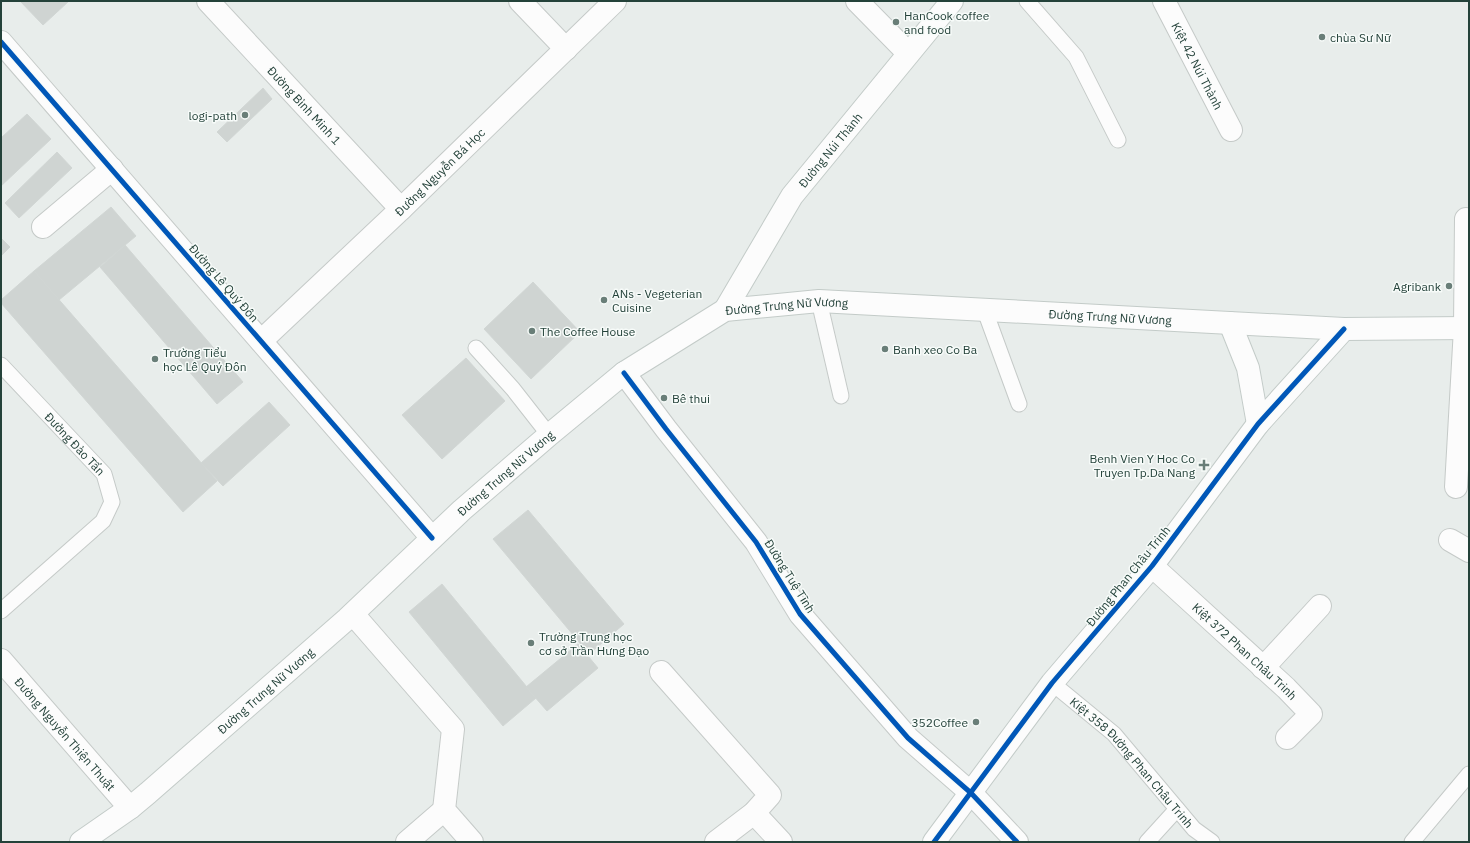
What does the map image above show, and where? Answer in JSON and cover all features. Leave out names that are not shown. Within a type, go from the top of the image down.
[{"type":"street","name":"Đường Bình Minh 1","points":[[208,1],[401,209]]},
{"type":"street","points":[[520,1],[566,50]]},
{"type":"street","name":"Đường Nguyễn Bá Học","points":[[261,341],[401,209],[616,1]]},
{"type":"street","points":[[857,1],[908,53]]},
{"type":"street","name":"Đường Núi Thành","points":[[725,310],[792,196],[952,1]]},
{"type":"street","name":"Kiệt 42 Núi Thành","points":[[1164,1],[1231,130]]},
{"type":"street","name":"Đường Lê Quý Đôn","points":[[1,42],[432,538]]},
{"type":"street","points":[[43,227],[112,170]]},
{"type":"street","points":[[1456,487],[1467,328],[1466,219]]},
{"type":"street","name":"Đường Trưng Nữ Vương","points":[[82,842],[130,808],[353,614],[432,538],[549,435],[624,373],[725,310],[819,301],[1344,329],[1467,328]]},
{"type":"street","points":[[1230,322],[1248,368],[1258,424]]},
{"type":"street","name":"Đường Phan Châu Trinh","points":[[934,842],[1052,683],[1152,566],[1258,424],[1344,329]]},
{"type":"street","name":"Đường Tuệ Tĩnh","points":[[624,373],[666,429],[756,542],[800,614],[908,738],[971,793],[1017,842]]},
{"type":"street","points":[[1450,540],[1469,551]]},
{"type":"street","name":"Kiệt 372 Phan Châu Trinh","points":[[1152,566],[1311,714],[1286,738]]},
{"type":"street","points":[[1263,668],[1320,606]]},
{"type":"street","points":[[353,614],[453,729],[444,810],[407,842]]},
{"type":"street","name":"Đường Nguyễn Thiện Thuật","points":[[1,660],[130,808]]},
{"type":"street","points":[[661,672],[770,794],[754,813],[716,842]]},
{"type":"street","points":[[444,810],[472,842]]},
{"type":"street","points":[[754,813],[781,842]]},
{"type":"lane","points":[[1027,1],[1076,57],[1118,140]]},
{"type":"lane","points":[[819,301],[841,396]]},
{"type":"lane","points":[[985,311],[1019,404]]},
{"type":"lane","points":[[476,348],[513,389],[549,435]]},
{"type":"lane","name":"Đường Đào Tấn","points":[[1,365],[104,474],[112,502],[103,521],[1,611]]},
{"type":"lane","name":"Kiệt 358 Đường Phan Châu Trinh","points":[[1052,683],[1114,734],[1194,829],[1212,842]]},
{"type":"lane","points":[[1412,842],[1468,775]]},
{"type":"lane","points":[[1147,842],[1177,809]]},
{"type":"building","points":[[20,1],[69,1],[43,25]]},
{"type":"building","name":"logi-path","points":[[263,88],[272,99],[227,142],[217,132]]},
{"type":"building","points":[[27,114],[51,139],[1,186],[1,138]]},
{"type":"building","points":[[57,152],[72,168],[19,218],[5,203]]},
{"type":"building","points":[[111,207],[136,236],[59,300],[34,271]]},
{"type":"building","points":[[1,238],[10,247],[1,256]]},
{"type":"building","points":[[125,245],[243,382],[217,404],[100,267]]},
{"type":"building","points":[[34,271],[217,481],[183,512],[1,303],[1,300]]},
{"type":"building","name":"The Coffee House","points":[[533,282],[580,332],[531,379],[484,329]]},
{"type":"building","points":[[466,358],[505,401],[442,459],[402,415]]},
{"type":"building","points":[[269,402],[290,425],[223,486],[201,463]]},
{"type":"building","points":[[528,510],[624,624],[589,654],[493,539]]},
{"type":"building","points":[[442,584],[536,698],[503,726],[409,612]]},
{"type":"building","points":[[578,644],[598,668],[547,711],[526,687]]},
{"type":"cycle path","points":[[1,42],[432,538]]},
{"type":"cycle path","points":[[934,842],[1052,683],[1152,566],[1258,424],[1344,329]]},
{"type":"cycle path","points":[[624,373],[666,429],[756,542],[800,614],[908,738],[971,793],[1017,842]]},
{"type":"place","name":"HanCook coffee and food","points":[[896,22]]},
{"type":"place","name":"chùa Sư Nữ","points":[[1322,37]]},
{"type":"place","name":"logi-path","points":[[245,115]]},
{"type":"place","name":"Agribank","points":[[1449,286]]},
{"type":"place","name":"ANs - Vegeterian Cuisine","points":[[604,300]]},
{"type":"place","name":"The Coffee House","points":[[532,331]]},
{"type":"place","name":"Banh xeo Co Ba","points":[[885,349]]},
{"type":"place","name":"Trường Tiểu học Lê Quý Đôn","points":[[155,359]]},
{"type":"place","name":"Bê thui","points":[[664,398]]},
{"type":"place","name":"Benh Vien Y Hoc Co Truyen Tp.Da Nang","points":[[1204,465]]},
{"type":"place","name":"Trường Trung học cơ sở Trần Hưng Đạo","points":[[531,643]]},
{"type":"place","name":"352Coffee","points":[[976,722]]}]
